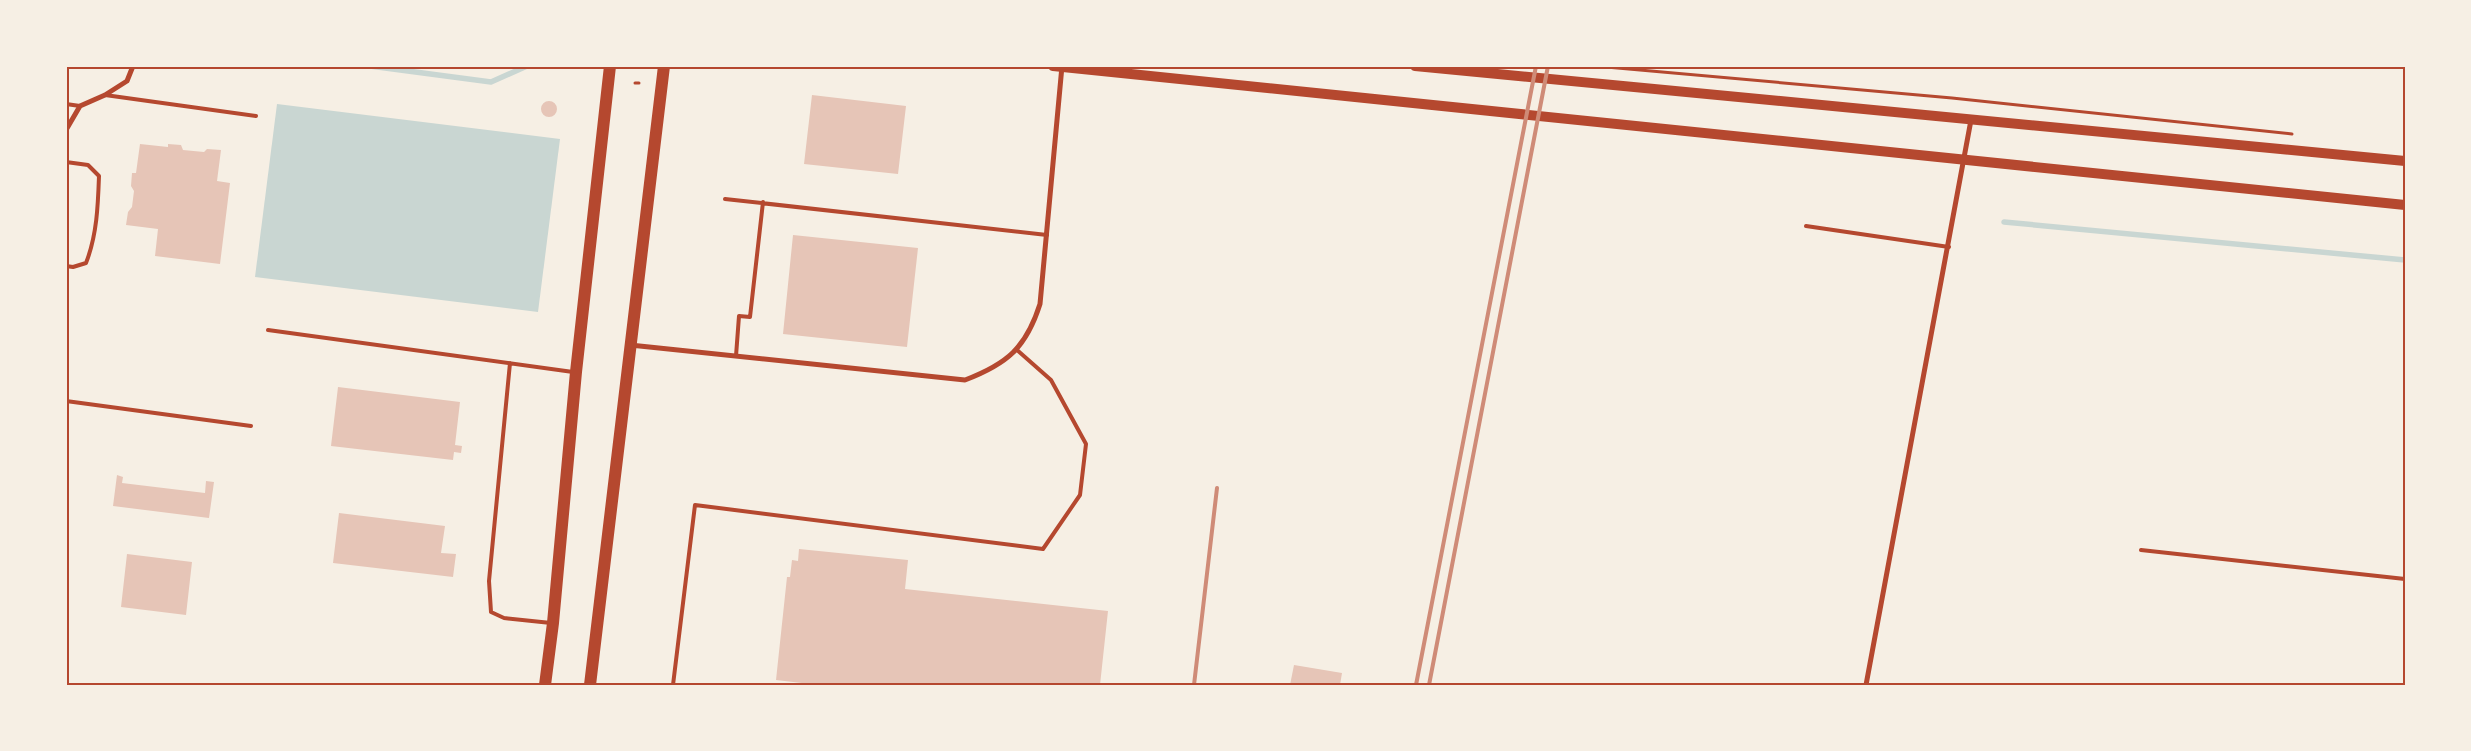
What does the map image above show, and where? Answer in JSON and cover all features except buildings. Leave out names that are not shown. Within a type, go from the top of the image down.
[{"type":"main road","points":[[545,685],[553,623],[576,372],[610,66]]},
{"type":"main road","points":[[590,685],[664,66]]},
{"type":"main road","points":[[1053,66],[2405,205]]},
{"type":"main road","points":[[1415,66],[2405,161]]},
{"type":"street","points":[[66,130],[80,106],[105,95],[127,81],[133,66]]},
{"type":"street","points":[[630,345],[964,380],[990,370],[1017,350],[1033,325],[1040,304],[1062,67]]},
{"type":"street","points":[[1866,685],[1949,247],[1971,120]]},
{"type":"lane","points":[[105,95],[256,116]]},
{"type":"lane","points":[[66,104],[80,106]]},
{"type":"lane","points":[[66,162],[88,165],[99,176],[98,206],[92,247],[86,263],[73,267],[66,266]]},
{"type":"lane","points":[[725,199],[1047,235]]},
{"type":"lane","points":[[736,356],[739,316],[750,318],[762,202]]},
{"type":"lane","points":[[1806,226],[1949,247]]},
{"type":"lane","points":[[268,330],[576,372]]},
{"type":"lane","points":[[674,685],[695,505],[1044,549],[1080,495],[1086,444],[1051,380],[1017,350]]},
{"type":"lane","points":[[510,363],[489,581],[491,612],[504,618],[553,623]]},
{"type":"lane","points":[[66,401],[251,426]]},
{"type":"lane","points":[[2141,550],[2405,579]]},
{"type":"path","points":[[1595,66],[1952,98],[2298,135]]},
{"type":"shaded area","points":[[277,104],[560,139],[538,312],[255,277]]},
{"type":"waterway","points":[[370,66],[491,82],[527,66]]},
{"type":"waterway","points":[[2004,222],[2405,260]]},
{"type":"railway","points":[[1416,685],[1536,66]]},
{"type":"railway","points":[[1429,685],[1548,66]]},
{"type":"railway","points":[[1194,685],[1217,488]]}]
